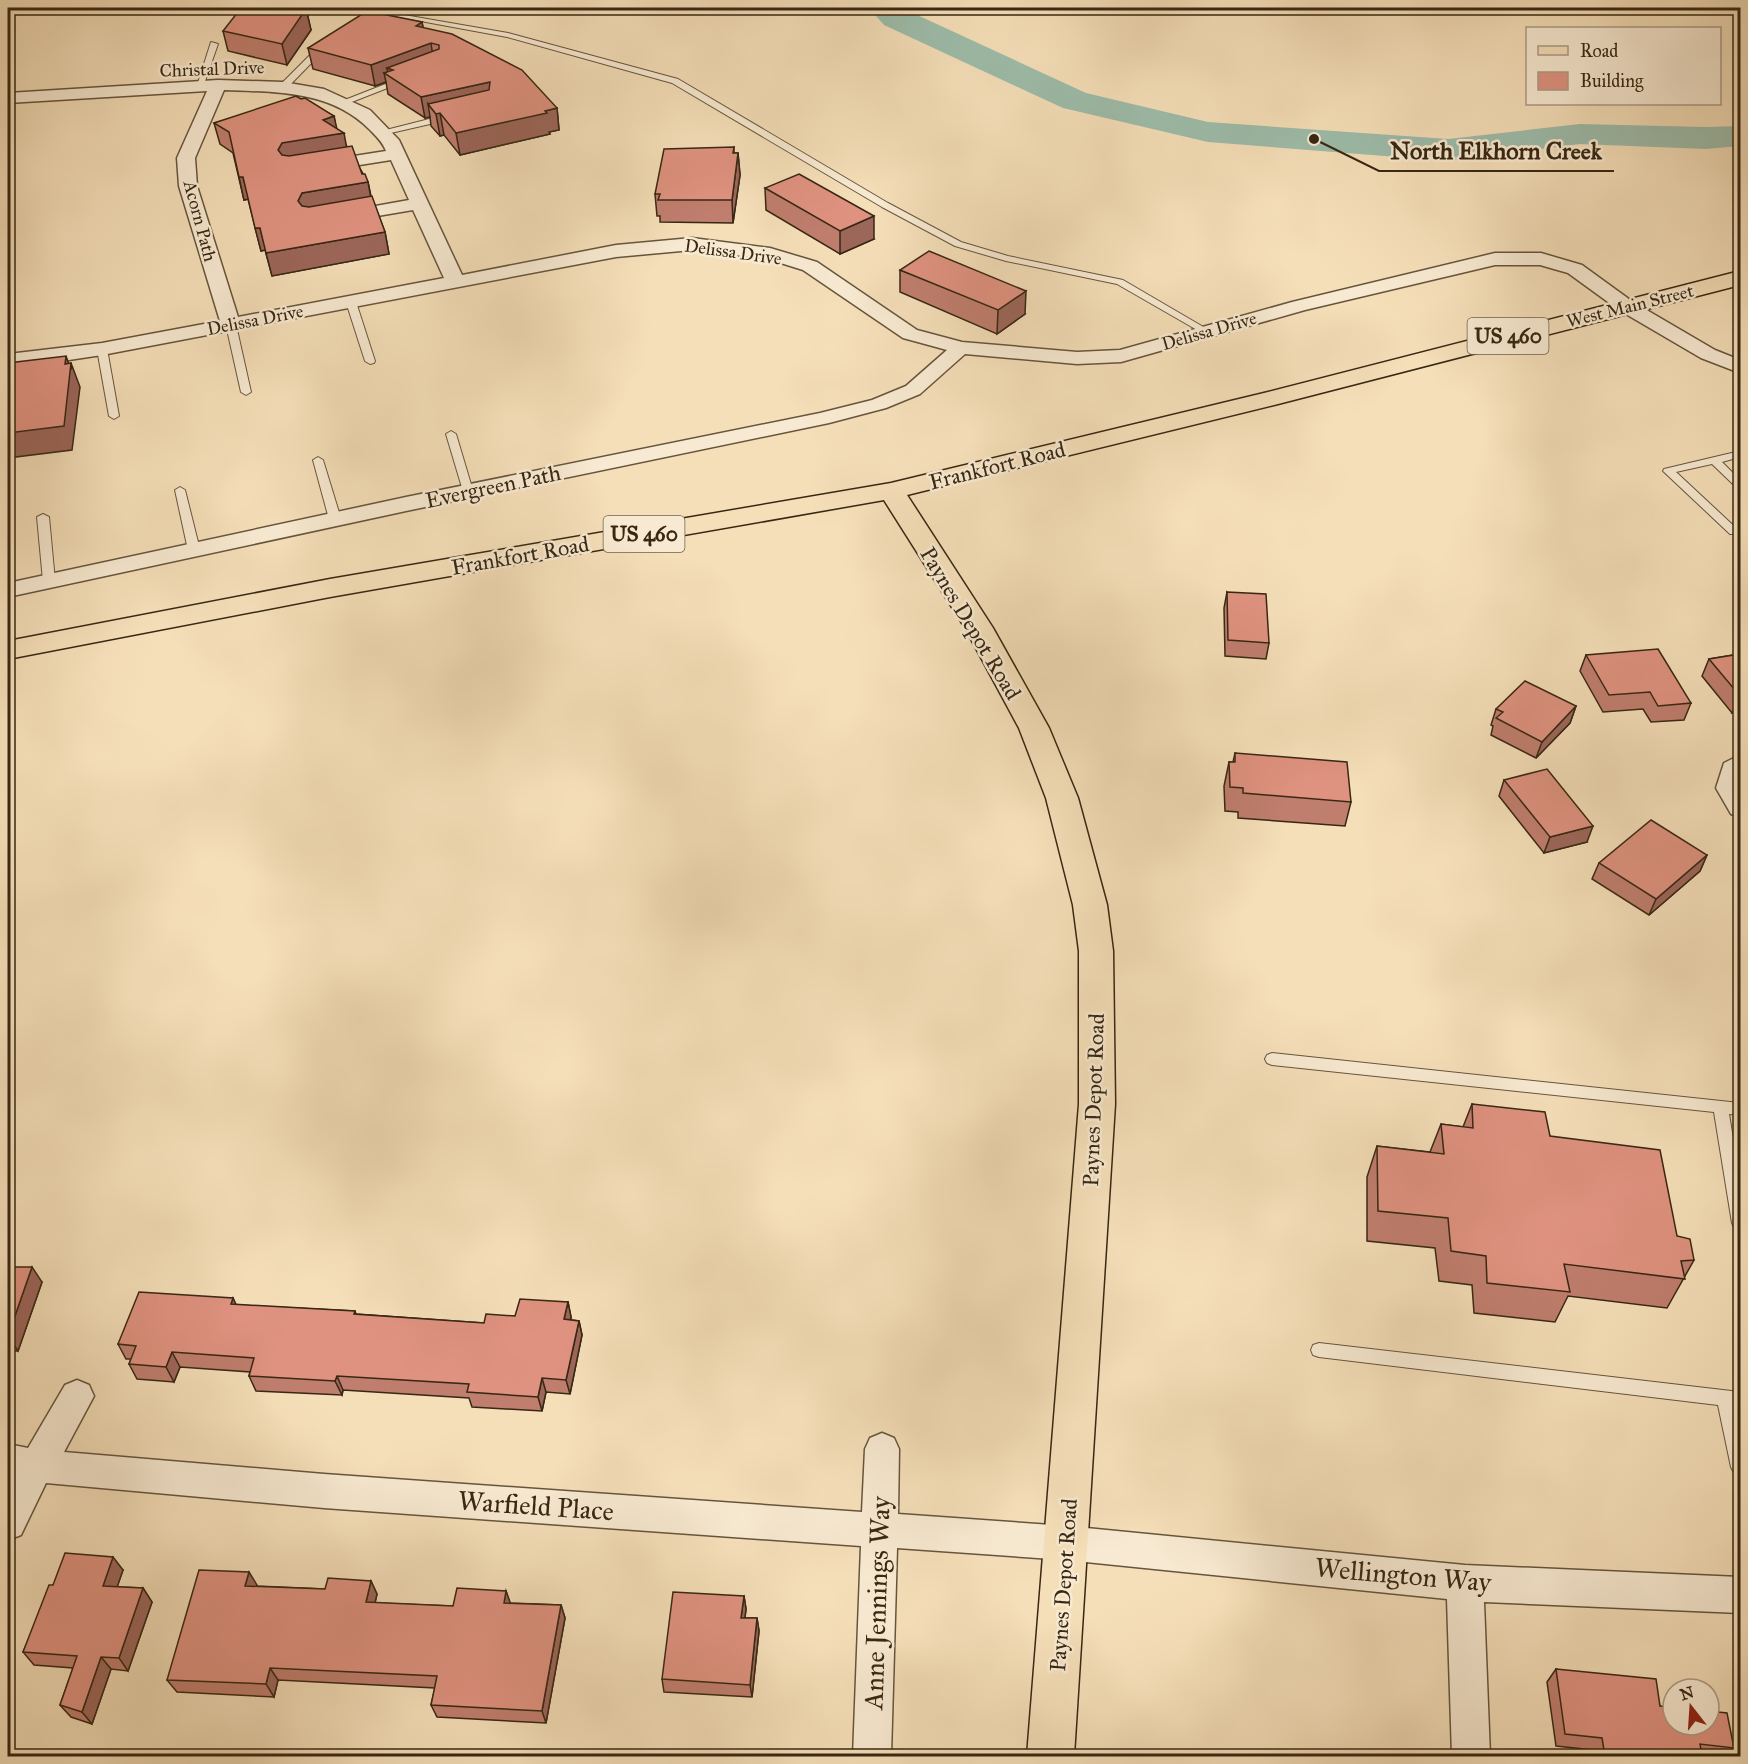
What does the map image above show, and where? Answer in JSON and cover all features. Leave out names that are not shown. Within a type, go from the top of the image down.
[{"type":"main road","name":"West Main Street","points":[[1276,397],[1740,278]]},
{"type":"main road","name":"Frankfort Road","points":[[8,650],[330,588],[891,491],[1276,397]]},
{"type":"main road","name":"Paynes Depot Road","points":[[891,491],[979,628],[1034,728],[1062,798],[1090,905],[1096,951],[1097,1104],[1051,1756]]},
{"type":"street","name":"Christal Drive","points":[[8,98],[218,85],[283,87],[324,94],[364,114],[390,140],[455,281]]},
{"type":"street","name":"Acorn Path","points":[[218,85],[186,158],[188,186],[231,325]]},
{"type":"street","points":[[306,169],[397,154]]},
{"type":"street","points":[[326,220],[420,204]]},
{"type":"street","name":"Delissa Drive","points":[[8,360],[102,349],[455,281],[654,246],[692,244],[770,254],[810,266],[910,334],[961,348],[1023,356],[1121,356],[1299,306],[1495,259],[1541,259],[1575,269],[1626,306],[1708,354],[1740,367]]},
{"type":"street","name":"Evergreen Path","points":[[8,590],[468,491],[822,419],[879,404],[913,390],[961,348]]},
{"type":"street","points":[[1737,766],[1729,788],[1740,808]]},
{"type":"street","points":[[8,1523],[22,1463],[77,1396]]},
{"type":"street","name":"Anne Jennings Way","points":[[872,1756],[882,1449]]},
{"type":"street","name":"Warfield Place","points":[[22,1463],[324,1491],[1066,1543]]},
{"type":"street","name":"Wellington Way","points":[[1066,1543],[1465,1583],[1740,1595]]},
{"type":"street","points":[[1465,1583],[1471,1756]]},
{"type":"lane","points":[[354,8],[508,35],[675,81],[865,193],[958,244],[1043,267],[1120,282],[1207,332]]},
{"type":"lane","points":[[283,87],[327,43]]},
{"type":"lane","points":[[199,87],[214,44]]},
{"type":"lane","points":[[341,103],[411,78]]},
{"type":"lane","points":[[382,132],[457,115]]},
{"type":"lane","points":[[351,302],[370,361]]},
{"type":"lane","points":[[231,325],[246,392]]},
{"type":"lane","points":[[102,349],[114,417]]},
{"type":"lane","points":[[451,434],[468,491]]},
{"type":"lane","points":[[1740,454],[1668,471],[1734,532],[1740,530]]},
{"type":"lane","points":[[318,460],[335,519]]},
{"type":"lane","points":[[1714,460],[1740,485]]},
{"type":"lane","points":[[180,490],[194,550]]},
{"type":"lane","points":[[43,517],[49,581]]},
{"type":"lane","points":[[1272,1059],[1740,1109]]},
{"type":"lane","points":[[1720,1107],[1740,1223]]},
{"type":"lane","points":[[1319,1350],[1733,1399],[1740,1467]]},
{"type":"building","points":[[241,8],[306,9],[282,44],[223,31]]},
{"type":"building","points":[[367,11],[422,22],[416,26],[452,34],[522,70],[557,108],[545,111],[547,113],[456,133],[440,113],[436,114],[428,104],[489,90],[490,82],[421,97],[384,73],[393,70],[387,68],[439,49],[439,45],[431,43],[371,65],[308,48]]},
{"type":"building","points":[[296,96],[301,99],[305,98],[334,116],[323,120],[344,133],[282,143],[278,150],[282,155],[289,156],[352,146],[362,174],[365,174],[368,182],[302,193],[298,201],[302,206],[309,207],[372,196],[385,232],[266,253],[260,228],[255,228],[243,177],[239,177],[229,132],[214,123]]},
{"type":"building","points":[[734,147],[733,153],[738,153],[732,200],[658,200],[660,194],[655,194],[664,149]]},
{"type":"building","points":[[799,174],[874,216],[840,231],[765,188]]},
{"type":"building","points":[[929,251],[1026,291],[998,310],[900,270]]},
{"type":"building","points":[[66,356],[65,364],[71,363],[64,426],[8,433],[8,363]]},
{"type":"building","points":[[1227,592],[1266,594],[1269,643],[1228,640]]},
{"type":"building","points":[[1658,649],[1691,703],[1658,706],[1650,692],[1609,695],[1586,655]]},
{"type":"building","points":[[1740,654],[1740,696],[1709,659]]},
{"type":"building","points":[[1525,681],[1576,706],[1542,742],[1496,718],[1503,712],[1496,709]]},
{"type":"building","points":[[1235,753],[1347,762],[1351,802],[1243,793],[1243,788],[1230,787],[1229,762],[1235,762]]},
{"type":"building","points":[[1547,769],[1593,826],[1550,837],[1504,780]]},
{"type":"building","points":[[1651,820],[1707,855],[1656,899],[1599,863]]},
{"type":"building","points":[[1472,1104],[1545,1112],[1550,1136],[1660,1150],[1677,1236],[1690,1239],[1694,1260],[1681,1261],[1685,1279],[1564,1264],[1570,1292],[1487,1283],[1486,1256],[1451,1251],[1448,1218],[1378,1211],[1377,1146],[1444,1154],[1441,1124],[1473,1128]]},
{"type":"building","points":[[8,1267],[32,1267],[8,1336]]},
{"type":"building","points":[[139,1292],[233,1298],[231,1304],[355,1311],[354,1314],[484,1323],[486,1314],[515,1316],[520,1299],[568,1302],[564,1319],[579,1321],[566,1380],[542,1378],[538,1397],[467,1392],[469,1384],[337,1376],[335,1381],[249,1376],[254,1358],[172,1352],[166,1367],[129,1364],[136,1346],[118,1344]]},
{"type":"building","points":[[65,1553],[113,1557],[103,1586],[143,1588],[119,1658],[101,1657],[82,1712],[60,1705],[77,1656],[23,1652],[49,1585],[53,1585]]},
{"type":"building","points":[[199,1570],[249,1572],[245,1586],[325,1589],[328,1578],[371,1581],[366,1602],[453,1606],[457,1588],[506,1591],[504,1603],[561,1605],[542,1711],[431,1705],[437,1676],[270,1668],[266,1684],[167,1680]]},
{"type":"building","points":[[673,1592],[744,1596],[741,1618],[757,1618],[750,1685],[662,1679]]},
{"type":"building","points":[[1556,1669],[1656,1679],[1661,1706],[1661,1737],[1721,1737],[1721,1712],[1727,1713],[1734,1748],[1700,1744],[1702,1756],[1605,1756],[1602,1738],[1565,1734]]},
{"type":"building","points":[[669,1754],[694,1756],[669,1756]]},
{"type":"waterway","points":[[884,8],[895,18],[1075,101],[1208,132],[1448,150],[1580,134],[1706,138],[1740,136]]},
{"type":"place","name":"North Elkhorn Creek","points":[[1314,139]]}]
